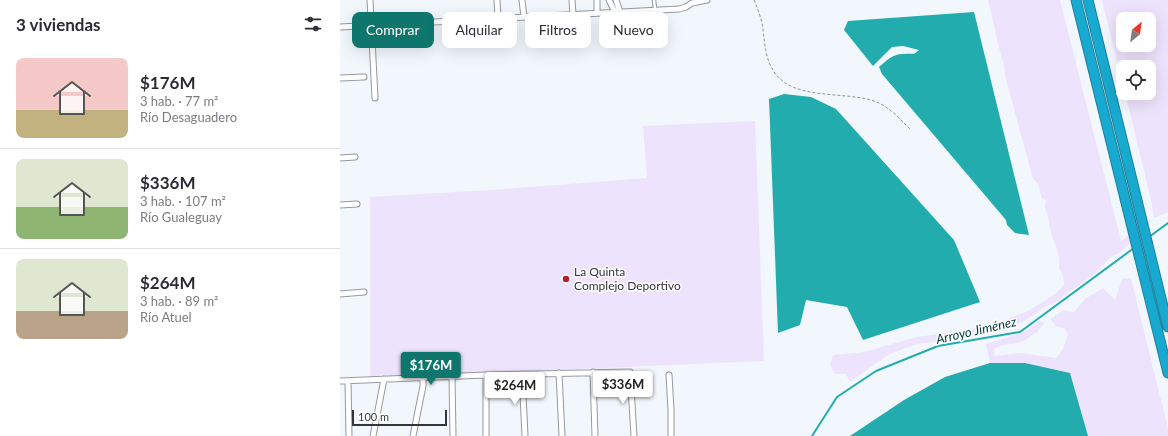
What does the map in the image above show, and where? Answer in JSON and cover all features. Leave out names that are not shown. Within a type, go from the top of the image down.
[{"type":"highway","points":[[1076,0],[1168,373]]},
{"type":"highway","points":[[1088,0],[1168,327]]},
{"type":"street","points":[[370,0],[371,12]]},
{"type":"street","points":[[497,0],[498,12]]},
{"type":"street","points":[[517,17],[524,17],[522,0]]},
{"type":"street","points":[[572,0],[573,12]]},
{"type":"street","points":[[591,13],[597,13],[597,0]]},
{"type":"street","points":[[609,0],[617,12]]},
{"type":"street","points":[[616,0],[617,12]]},
{"type":"street","points":[[617,12],[679,8],[686,7],[692,1],[707,0]]},
{"type":"street","points":[[340,27],[352,27]]},
{"type":"street","points":[[373,48],[375,98]]},
{"type":"street","points":[[340,78],[364,77]]},
{"type":"street","points":[[340,158],[355,157]]},
{"type":"street","points":[[340,206],[357,204]]},
{"type":"street","points":[[340,294],[364,292]]},
{"type":"street","points":[[593,372],[595,436]]},
{"type":"street","points":[[340,381],[452,376],[630,372],[634,436]]},
{"type":"street","points":[[559,373],[562,436]]},
{"type":"street","points":[[522,374],[525,436]]},
{"type":"street","points":[[486,375],[486,436]]},
{"type":"street","points":[[669,375],[671,436]]},
{"type":"street","points":[[452,376],[453,436]]},
{"type":"street","points":[[413,436],[423,386],[423,378]]},
{"type":"street","points":[[373,436],[384,379]]},
{"type":"street","points":[[348,381],[349,436]]},
{"type":"lane","points":[[654,0],[655,10]]},
{"type":"path","points":[[754,0],[762,23],[766,56],[774,72],[784,83],[803,91],[858,97],[877,102],[889,109],[910,129]]},
{"type":"shaded area","points":[[988,0],[1060,0],[1121,241],[1154,218],[1121,252],[1111,257],[1093,275],[1054,303],[1045,307],[1024,321],[1002,331],[917,344],[890,354],[850,382],[846,374],[835,374],[830,365],[833,355],[864,352],[917,337],[980,328],[1030,310],[1055,294],[1064,285],[1063,276],[1059,268],[1057,249],[1045,206],[1046,200],[1042,199],[1037,182],[1033,179]]},
{"type":"shaded area","points":[[1102,0],[1168,0],[1168,212],[1154,218],[1151,199],[1127,100],[1156,100],[1156,60],[1117,60]]},
{"type":"shaded area","name":"La Quinta Complejo Deportivo","points":[[755,121],[764,361],[370,378],[370,197],[491,190],[647,178],[643,126]]},
{"type":"shaded area","points":[[1131,278],[1168,429],[1168,436],[1088,436],[1070,373],[1025,363],[990,363],[986,344],[1025,332],[1040,321],[1044,323],[1037,332],[1022,342],[995,348],[994,356],[1021,353],[1056,358],[1063,349],[1068,334],[1064,328],[1057,327],[1050,319],[1064,310],[1074,312],[1085,299],[1103,288],[1115,300],[1122,279]]},
{"type":"water","points":[[974,12],[1029,235],[1015,233],[1007,225],[1006,220],[882,74],[879,67],[891,57],[902,54],[914,54],[919,50],[903,46],[892,47],[873,66],[844,30],[848,21]]},
{"type":"water","points":[[784,94],[811,97],[836,109],[954,240],[980,302],[863,340],[847,307],[806,300],[800,325],[778,333],[769,99]]},
{"type":"water","points":[[990,363],[1025,363],[1070,373],[1088,436],[850,436],[904,400],[945,377]]},
{"type":"waterway","name":"Arroyo Jiménez","points":[[1149,237],[1168,223]]},
{"type":"waterway","name":"Arroyo Jiménez","points":[[812,436],[837,397],[876,371],[938,346],[1020,332],[1134,248]]},
{"type":"place","name":"La Quinta Complejo Deportivo","points":[[566,279]]}]
